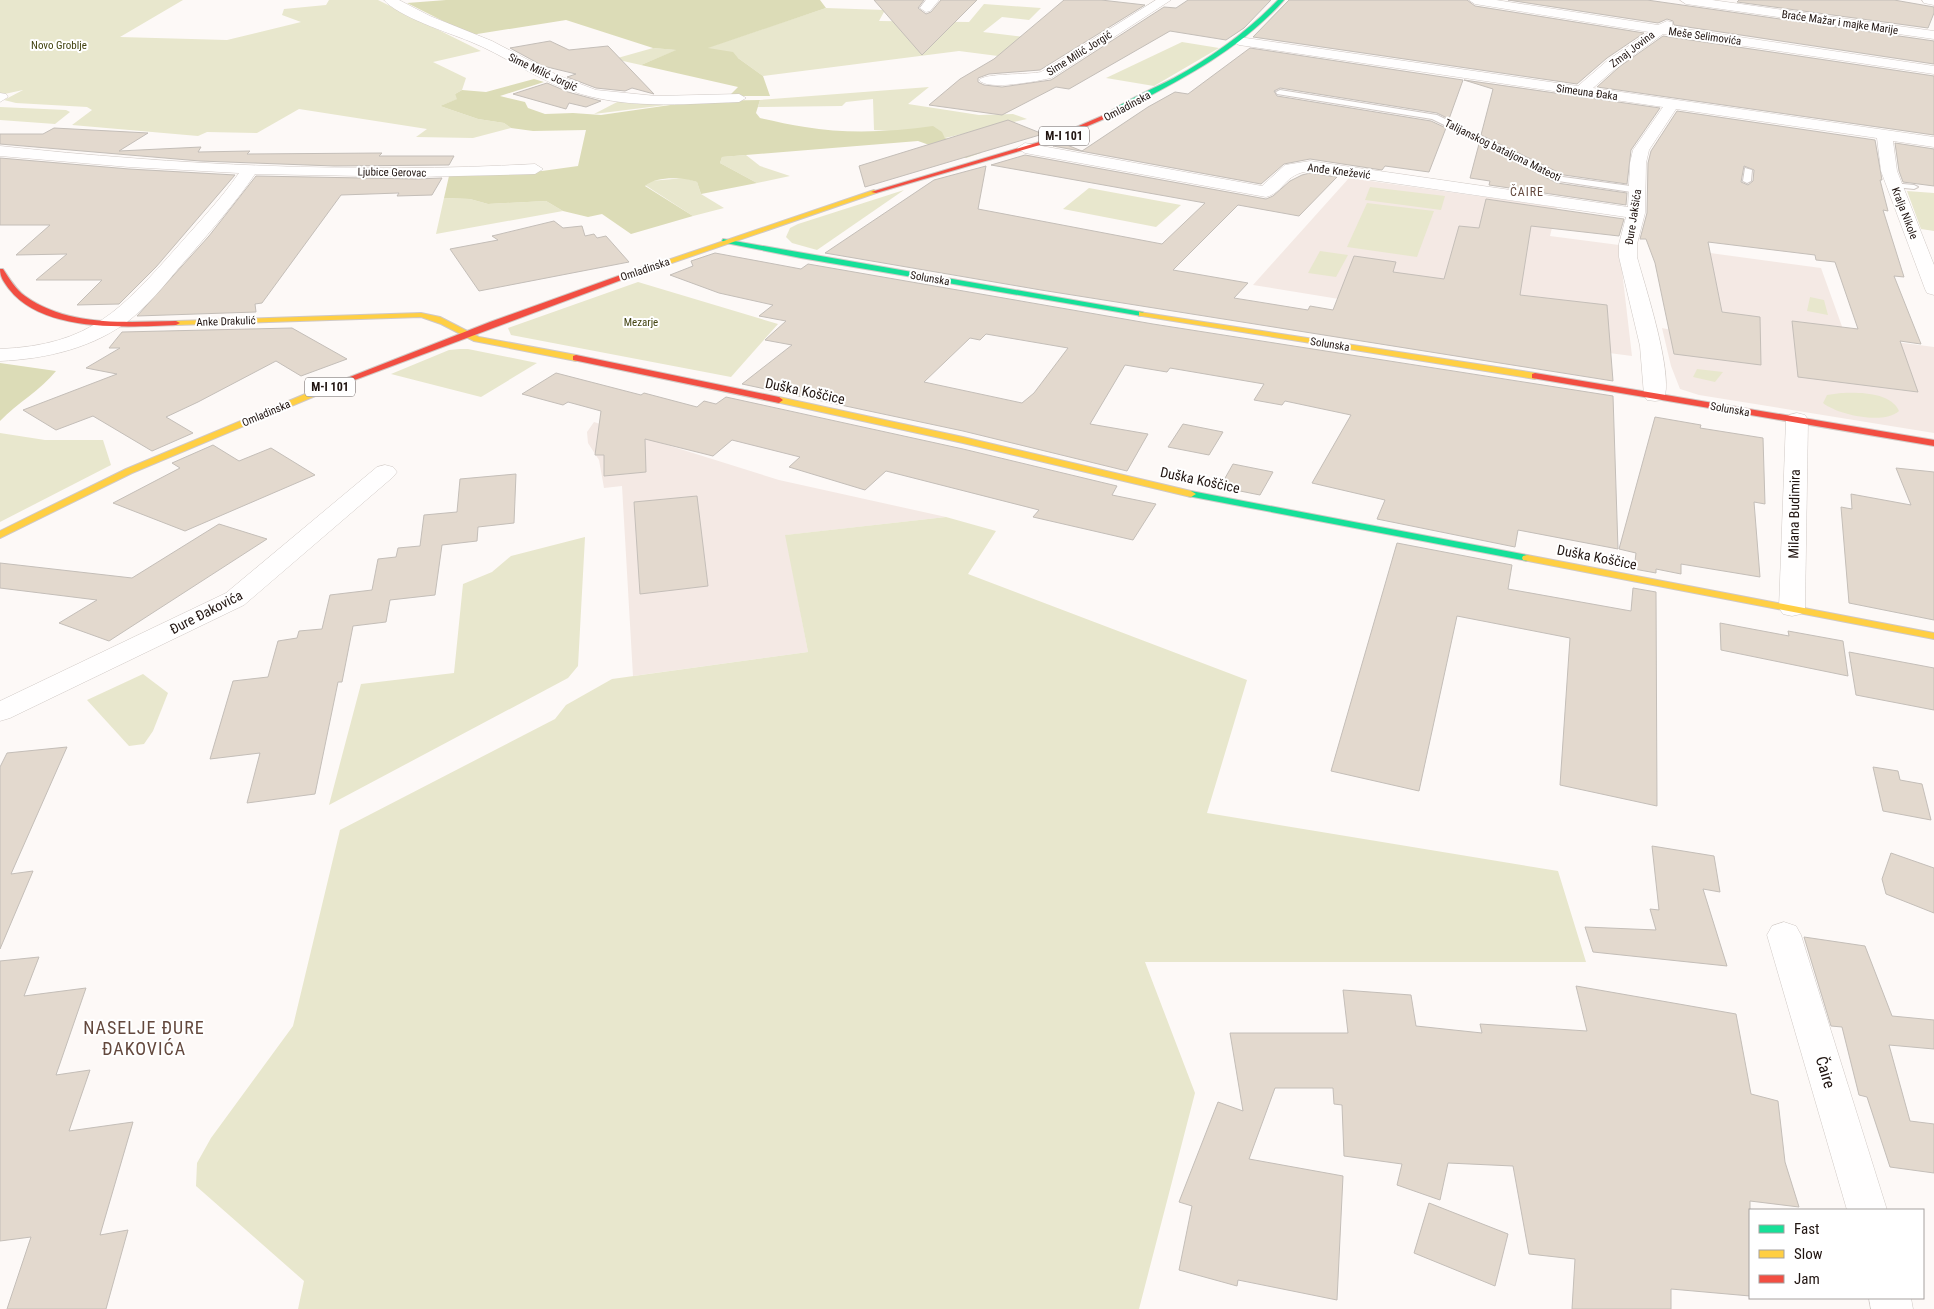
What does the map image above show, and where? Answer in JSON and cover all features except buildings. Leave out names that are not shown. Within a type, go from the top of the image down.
[{"type":"street","name":"Sime Milić Jorgić","points":[[390,0],[444,28],[487,44],[545,76],[575,88],[604,95],[629,98],[738,98]]},
{"type":"street","name":"Sime Milić Jorgić","points":[[986,80],[1028,79],[1046,75],[1165,0]]},
{"type":"street","name":"Omladinska","points":[[0,535],[154,459],[464,334],[726,241],[934,173],[1064,136],[1105,118],[1184,76],[1239,41],[1281,0]]},
{"type":"street","name":"Meše Selimovića","points":[[1476,0],[1934,70]]},
{"type":"street","name":"Braće Mažar i majke Marije","points":[[1686,0],[1711,1],[1934,35]]},
{"type":"street","points":[[1928,0],[1934,1]]},
{"type":"street","name":"Zmaj Jovina","points":[[1581,91],[1609,66],[1659,29],[1711,1]]},
{"type":"street","name":"Simeuna Đaka","points":[[1239,41],[1934,142]]},
{"type":"street","name":"Đure Jakšića","points":[[1655,395],[1656,386],[1650,350],[1628,257],[1628,244],[1636,212],[1638,163],[1641,150],[1672,104]]},
{"type":"street","name":"Kralja Nikole","points":[[1884,135],[1889,171],[1934,288]]},
{"type":"street","name":"Anđe Knežević","points":[[1025,148],[1266,192],[1290,168],[1310,166],[1636,212]]},
{"type":"street","name":"Ljubice Gerovac","points":[[0,151],[145,165],[250,169],[452,173],[535,170]]},
{"type":"street","points":[[0,355],[49,351],[107,325],[124,314],[149,290],[236,190],[250,169]]},
{"type":"street","name":"Solunska","points":[[726,241],[801,256],[1153,316],[1655,395],[1934,442]]},
{"type":"street","name":"Anke Drakulić","points":[[0,271],[15,292],[32,304],[66,316],[107,325],[421,316],[445,320],[464,334]]},
{"type":"street","name":"Duška Koščice","points":[[464,334],[963,440],[1180,492],[1934,636]]},
{"type":"street","name":"Milana Budimira","points":[[1792,608],[1797,420]]},
{"type":"street","name":"Đure Đakovića","points":[[0,712],[235,599],[254,585],[385,472]]},
{"type":"street","name":"Čaire","points":[[1784,935],[1867,1209]]},
{"type":"lane","name":"Talijanskog bataljona Mateoti","points":[[1280,92],[1434,117],[1561,179],[1638,190]]},
{"type":"lane","points":[[1747,182],[1748,170]]},
{"type":"lane","points":[[1895,185],[1914,187]]},
{"type":"shaded area","points":[[1349,178],[1557,207],[1550,236],[1619,245],[1632,356],[1486,337],[1486,323],[1253,285]]},
{"type":"shaded area","points":[[1710,253],[1821,268],[1844,332],[1850,336],[1934,347],[1934,433],[1699,395],[1680,389],[1671,366],[1662,328],[1728,342]]},
{"type":"shaded area","points":[[594,422],[779,480],[946,517],[786,535],[808,652],[633,676],[622,486],[604,488],[599,460],[588,443],[587,432]]},
{"type":"green space","name":"Novo Groblje","points":[[0,0],[183,0],[120,37],[227,40],[301,22],[282,15],[284,9],[326,5],[329,0],[378,0],[481,51],[433,62],[466,78],[462,90],[455,94],[458,99],[440,106],[478,119],[504,123],[511,128],[473,138],[416,137],[427,129],[299,109],[257,133],[207,132],[198,136],[72,125],[92,110],[87,107],[16,103],[4,100],[23,90],[0,95]]},
{"type":"green space","points":[[446,0],[820,0],[826,8],[708,48],[733,52],[738,58],[763,76],[770,96],[729,96],[738,87],[641,65],[676,50],[653,48],[566,20],[471,35],[407,3]]},
{"type":"green space","points":[[984,4],[1041,8],[1029,20],[1002,17],[983,32],[1025,37],[998,56],[959,51],[763,76],[738,58],[706,48],[826,8],[885,10],[879,21],[969,22]]},
{"type":"green space","points":[[1182,42],[1219,48],[1154,86],[1106,78]]},
{"type":"green space","points":[[653,48],[677,50],[641,65],[614,59]]},
{"type":"green space","points":[[534,79],[544,82],[500,96],[525,102],[528,108],[545,114],[601,115],[698,101],[760,100],[756,113],[760,118],[837,131],[885,131],[933,126],[942,132],[945,138],[981,153],[966,158],[918,141],[722,157],[720,163],[757,183],[701,194],[697,182],[691,180],[670,178],[656,180],[645,186],[693,216],[631,234],[602,214],[588,217],[563,211],[546,201],[488,204],[470,199],[444,198],[449,176],[542,171],[578,166],[586,130],[533,131],[511,128],[504,123],[478,119],[440,106],[457,99],[455,94],[462,90],[486,92]]},
{"type":"green space","points":[[929,87],[908,104],[979,115],[1013,114],[1027,119],[945,138],[942,134],[874,130],[873,99],[846,102],[842,106],[758,107],[760,100]]},
{"type":"green space","points":[[623,99],[698,101],[594,114]]},
{"type":"green space","points":[[0,107],[66,110],[70,112],[55,124],[0,120]]},
{"type":"green space","points":[[746,155],[760,166],[790,176],[757,183],[720,163],[722,157]]},
{"type":"green space","points":[[685,178],[697,182],[701,194],[724,208],[693,216],[645,185],[650,181]]},
{"type":"green space","points":[[1370,187],[1445,196],[1441,210],[1365,200]]},
{"type":"green space","points":[[1089,188],[1181,205],[1156,227],[1063,209]]},
{"type":"green space","points":[[904,190],[817,250],[792,243],[786,237],[790,228],[798,224]]},
{"type":"green space","points":[[1907,191],[1934,193],[1934,231],[1921,229]]},
{"type":"green space","points":[[444,198],[470,199],[488,204],[546,201],[563,211],[436,234]]},
{"type":"green space","points":[[1367,203],[1434,211],[1417,257],[1347,247]]},
{"type":"green space","points":[[1320,251],[1348,255],[1336,277],[1308,273]]},
{"type":"green space","name":"Mezarje","points":[[638,282],[778,324],[731,377],[511,335],[508,328]]},
{"type":"green space","points":[[1810,297],[1824,300],[1828,315],[1807,311]]},
{"type":"green space","points":[[460,349],[537,363],[481,397],[391,374],[449,350]]},
{"type":"green space","points":[[0,363],[56,371],[0,421]]},
{"type":"green space","points":[[1697,369],[1723,372],[1715,382],[1693,377]]},
{"type":"green space","points":[[1841,393],[1873,394],[1889,400],[1899,411],[1883,417],[1861,417],[1839,411],[1823,403],[1827,395]]},
{"type":"green space","points":[[0,433],[45,440],[103,440],[111,465],[0,522]]},
{"type":"green space","points":[[946,517],[996,531],[968,574],[1247,680],[1207,813],[1558,871],[1586,962],[1145,962],[1195,1093],[1139,1309],[298,1309],[304,1281],[196,1186],[197,1163],[211,1138],[293,1026],[340,830],[555,719],[566,705],[612,679],[808,652],[785,535]]},
{"type":"green space","points":[[585,537],[578,666],[568,678],[329,805],[361,684],[454,673],[463,584],[492,572],[511,556]]},
{"type":"green space","points":[[143,674],[168,693],[153,731],[144,744],[129,746],[87,700]]},
{"type":"traffic: fast","points":[[1109,115],[1178,78],[1222,51],[1263,19],[1281,0]]},
{"type":"traffic: fast","points":[[726,241],[801,256],[1142,314]]},
{"type":"traffic: fast","points":[[1191,494],[1527,558]]},
{"type":"traffic: slow","points":[[660,264],[874,192]]},
{"type":"traffic: slow","points":[[1142,314],[1535,376]]},
{"type":"traffic: slow","points":[[176,323],[421,315],[437,319],[477,339],[576,358]]},
{"type":"traffic: slow","points":[[0,535],[129,471],[341,382]]},
{"type":"traffic: slow","points":[[779,400],[963,440],[1191,494]]},
{"type":"traffic: slow","points":[[1527,558],[1934,636]]},
{"type":"traffic: jam","points":[[874,192],[1048,141],[1109,115]]},
{"type":"traffic: jam","points":[[341,382],[493,324],[660,264]]},
{"type":"traffic: jam","points":[[0,271],[22,298],[39,308],[57,315],[76,320],[117,324],[176,323]]},
{"type":"traffic: jam","points":[[576,358],[779,400]]},
{"type":"traffic: jam","points":[[1535,376],[1934,443]]},
{"type":"district","name":"ČAIRE","points":[[1527,192]]},
{"type":"district","name":"NASELJE ĐURE ĐAKOVIĆA","points":[[144,1038]]}]
